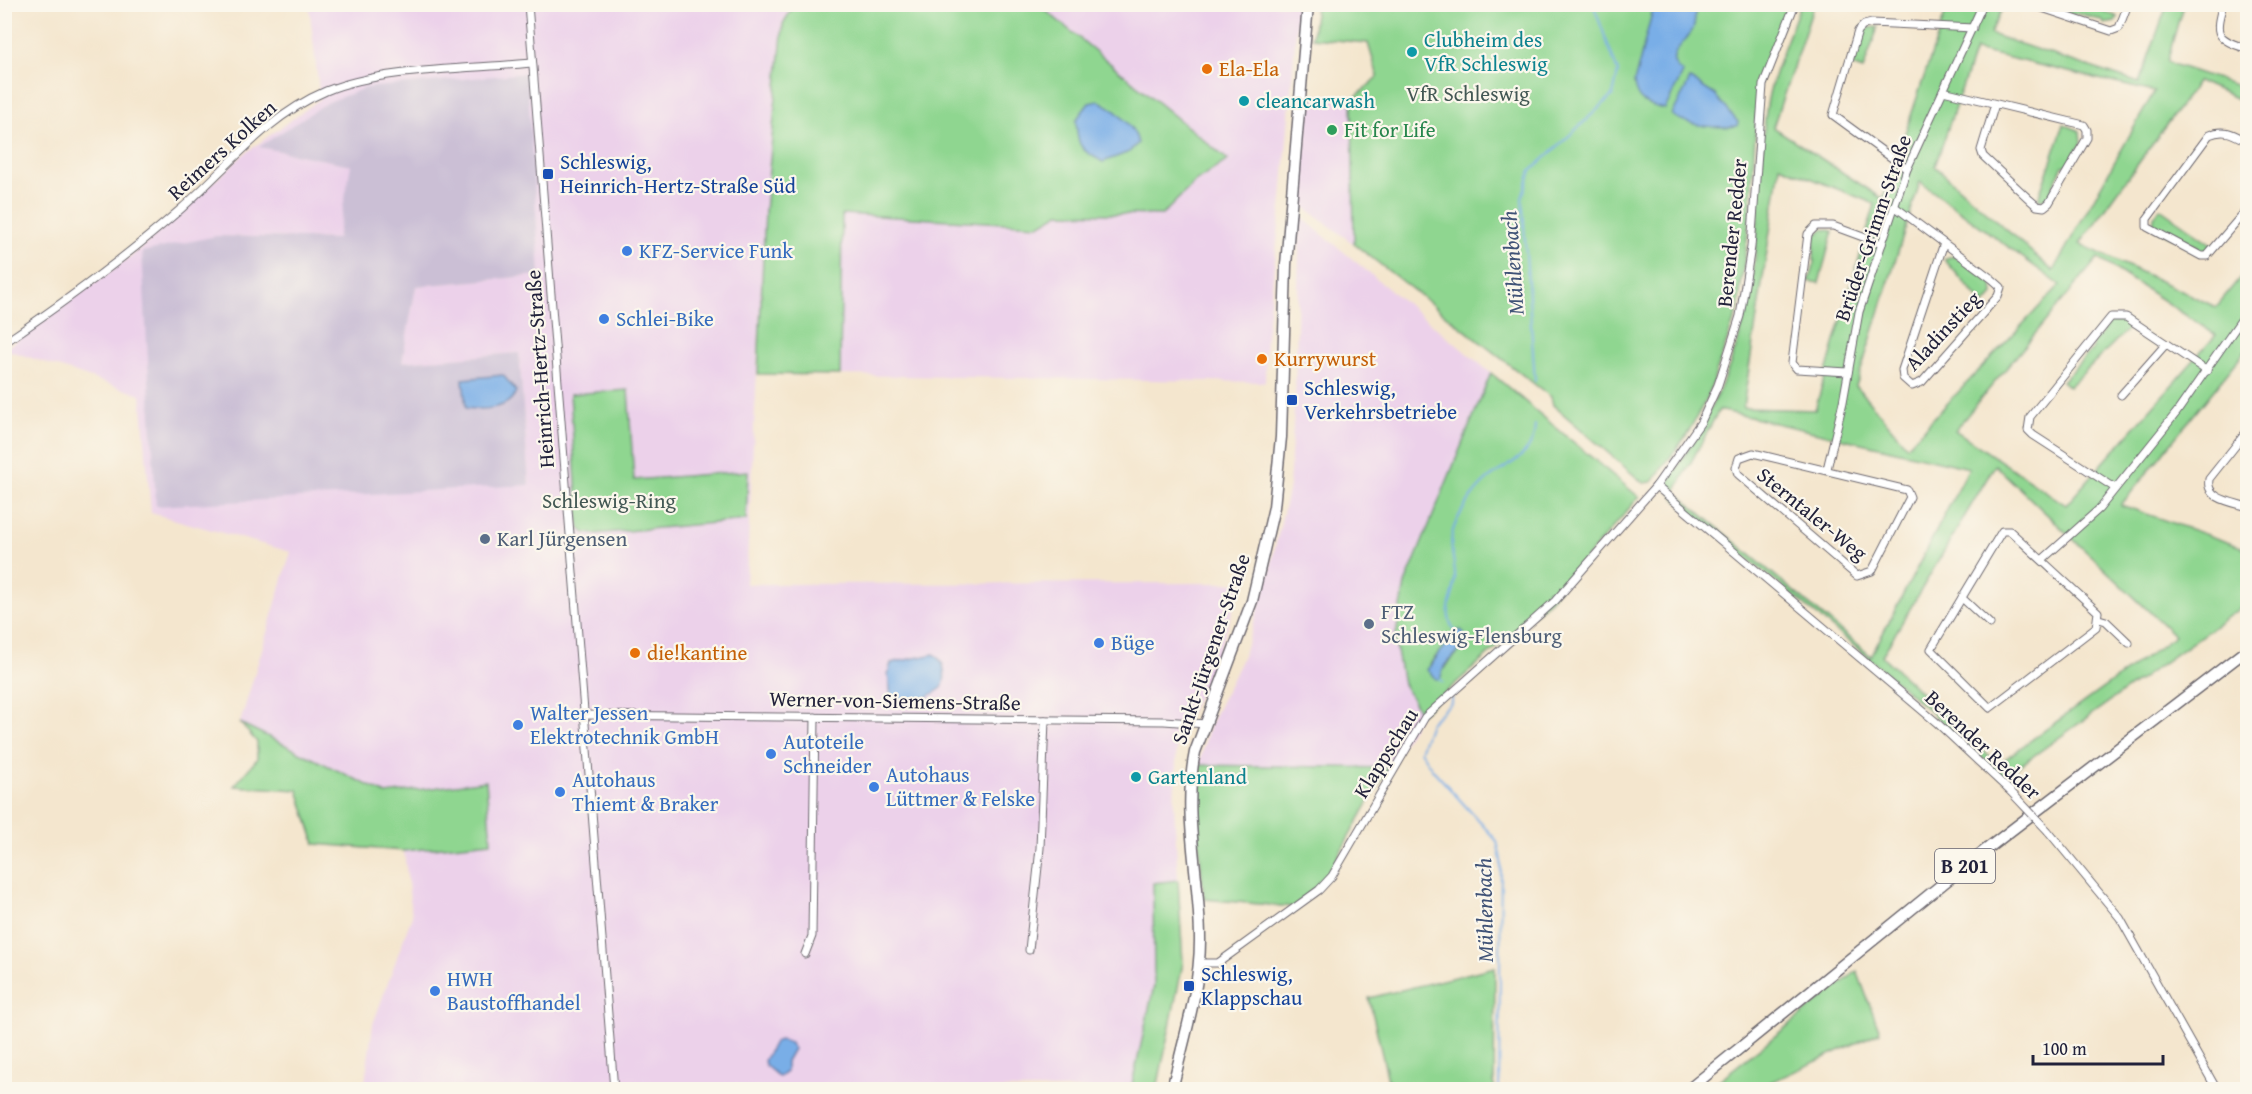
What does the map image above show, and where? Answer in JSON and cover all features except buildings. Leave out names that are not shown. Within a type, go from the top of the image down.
[{"type":"street","name":"Heinrich-Hertz-Straße","points":[[528,4],[614,1089]]},
{"type":"street","name":"Sankt-Jürgener-Straße","points":[[1172,1089],[1199,963],[1189,796],[1196,752],[1252,601],[1274,507],[1281,437],[1286,265],[1308,4]]},
{"type":"street","name":"Berender Redder","points":[[1649,495],[1701,422],[1718,385],[1735,337],[1752,247],[1763,85],[1795,4]]},
{"type":"street","name":"Brüder-Grimm-Straße","points":[[1827,469],[1843,402],[1859,312],[1906,169],[1983,4]]},
{"type":"street","points":[[2030,4],[2045,7],[2111,31],[2119,28],[2128,4]]},
{"type":"street","points":[[2223,4],[2217,27],[2218,35],[2247,49]]},
{"type":"street","points":[[1906,169],[1870,145],[1833,115],[1858,31],[1864,25],[1872,23],[1973,28]]},
{"type":"street","name":"Reimers Kolken","points":[[4,343],[140,243],[271,124],[324,92],[348,83],[377,77],[532,63]]},
{"type":"street","points":[[1943,91],[2084,125],[2087,130],[2081,147],[2049,203],[2044,207],[2037,206],[1983,156],[1981,150],[1995,104]]},
{"type":"street","points":[[2247,142],[2227,131],[2209,135],[2147,219],[2147,227],[2201,256],[2207,256],[2247,208]]},
{"type":"street","name":"Aladinstieg","points":[[1894,206],[1944,243],[2001,287],[1998,296],[1922,382],[1912,386],[1903,378],[1902,370],[1944,243]]},
{"type":"street","points":[[1848,372],[1806,372],[1797,369],[1792,363],[1809,234],[1816,226],[1833,226],[1882,244]]},
{"type":"street","points":[[2043,559],[2099,508],[2178,412],[2247,310]]},
{"type":"street","points":[[2115,488],[2033,435],[2028,430],[2030,417],[2111,317],[2126,317],[2207,371]]},
{"type":"street","points":[[2121,394],[2166,344]]},
{"type":"street","points":[[2247,430],[2209,479],[2208,484],[2209,491],[2214,496],[2247,507]]},
{"type":"street","name":"Sterntaler-Weg","points":[[1753,453],[1827,469],[1892,484],[1907,490],[1910,496],[1872,571],[1864,575],[1857,576],[1825,550],[1738,474],[1736,468],[1739,458],[1753,453]]},
{"type":"street","name":"Berender Redder","points":[[1656,486],[1936,722],[2011,792],[2048,831],[2120,918],[2217,1089]]},
{"type":"street","name":"Klappschau","points":[[1199,963],[1218,963],[1319,890],[1332,876],[1425,717],[1555,601],[1649,495]]},
{"type":"street","points":[[2002,531],[2010,531],[2084,597],[2097,612],[2099,619],[2096,627],[1990,708],[1931,649],[1962,598],[2002,531]]},
{"type":"street","points":[[1962,598],[1990,624]]},
{"type":"street","points":[[2099,619],[2106,621],[2129,643]]},
{"type":"street","name":"B 201","points":[[1688,1089],[1966,865],[2247,649]]},
{"type":"street","name":"Werner-von-Siemens-Straße","points":[[584,715],[1164,721],[1206,724]]},
{"type":"street","points":[[805,954],[812,936],[815,717]]},
{"type":"street","points":[[1029,950],[1040,848],[1045,720]]},
{"type":"shaded area","points":[[309,5],[794,5],[783,24],[765,211],[746,584],[1242,583],[1217,656],[1177,741],[1174,805],[1178,880],[1153,884],[1154,986],[1131,1089],[364,1089],[373,1024],[412,916],[404,851],[491,842],[486,781],[386,794],[240,723],[291,552],[151,513],[141,395],[5,349],[139,250],[244,154],[320,99]],"holes":[[[526,73],[540,275],[416,286],[402,362],[519,353],[529,484],[216,236],[337,239],[352,165],[260,147]]]},
{"type":"shaded area","points":[[1039,5],[1298,5],[1282,199],[1266,337],[1265,382],[840,375],[841,214],[1039,225],[1059,213],[1161,215],[1183,123]]},
{"type":"shaded area","points":[[527,73],[540,275],[416,286],[402,362],[519,353],[529,485],[156,506],[142,252],[216,236],[337,239],[351,165],[259,147],[326,103],[365,88]]},
{"type":"shaded area","points":[[1310,96],[1352,100],[1354,244],[1302,205],[1299,198]]},
{"type":"shaded area","points":[[1300,216],[1491,373],[1405,584],[1403,684],[1421,714],[1388,768],[1199,765],[1209,727],[1244,654],[1269,574],[1289,487],[1295,397]]},
{"type":"green space","points":[[794,5],[1039,5],[1228,160],[1195,182],[1162,215],[1059,213],[1039,225],[842,214],[840,375],[758,374],[765,211],[783,24]]},
{"type":"green space","name":"VfR Schleswig","points":[[1316,5],[1790,5],[1758,87],[1750,216],[1738,309],[1708,396],[1686,436],[1652,482],[1643,483],[1553,405],[1551,397],[1354,244],[1352,100],[1378,77],[1368,43],[1312,38]]},
{"type":"green space","points":[[1800,5],[1814,5],[1773,127],[1883,199],[1948,5],[2004,5],[1990,34],[2139,83],[2167,5],[2183,5],[2167,62],[2247,89],[2247,103],[2198,81],[2080,244],[2216,307],[2247,269],[2247,349],[2121,505],[2247,549],[2247,603],[2004,777],[1875,663],[1676,500],[1666,485],[1690,446],[1721,386],[1744,321],[1757,239],[1761,155],[1768,99],[1778,64]],"holes":[[[1975,50],[2154,92],[2053,271],[1935,166]],[[1780,166],[1875,204],[1815,410],[1743,408]],[[1920,182],[2060,285],[1907,446],[1856,386]],[[2098,258],[2216,335],[2066,505],[1955,430]],[[1719,410],[1969,468],[1871,656],[1675,492]],[[1995,465],[2175,636],[1998,764],[1882,656]]]},
{"type":"green space","points":[[2055,5],[2089,5],[2118,17],[2115,22],[2104,24],[2103,21],[2079,13],[2073,15],[2058,9]]},
{"type":"green space","points":[[1878,27],[1863,70],[1852,66],[1862,33],[1867,28]]},
{"type":"green space","points":[[2064,124],[2080,131],[2081,143],[2068,165],[2063,166],[2052,188],[2053,193],[2044,199],[2038,199]]},
{"type":"green space","points":[[2160,208],[2214,246],[2210,250],[2201,251],[2188,241],[2179,237],[2171,237],[2153,227],[2154,217]]},
{"type":"green space","points":[[1823,229],[1833,231],[1819,283],[1807,281],[1814,266],[1815,236]]},
{"type":"green space","points":[[1954,255],[1992,283],[1993,295],[1984,305],[1944,259]]},
{"type":"green space","points":[[2121,321],[2131,326],[2069,387],[2062,381],[2093,349],[2093,343],[2111,322]]},
{"type":"green space","points":[[1491,373],[1639,497],[1550,600],[1421,714],[1403,684],[1395,640],[1405,584]],"holes":[[[1455,632],[1466,641],[1446,666],[1441,676],[1430,664]]]},
{"type":"green space","name":"Schleswig-Ring","points":[[628,390],[634,480],[748,471],[746,520],[594,534],[585,533],[579,528],[570,394]]},
{"type":"green space","points":[[240,723],[386,794],[486,781],[491,842],[404,851],[315,844],[298,790],[234,786],[257,759],[257,742]]},
{"type":"green space","points":[[1199,765],[1388,768],[1329,872],[1315,890],[1293,907],[1204,899],[1196,813]]},
{"type":"green space","points":[[1178,880],[1183,963],[1157,1089],[1131,1089],[1154,986],[1153,883]]},
{"type":"green space","points":[[1495,967],[1494,1089],[1390,1089],[1369,998]]},
{"type":"green space","points":[[1857,971],[1880,1032],[1756,1089],[1708,1089]]},
{"type":"water","points":[[1654,5],[1695,5],[1693,29],[1674,56],[1676,67],[1683,73],[1665,109],[1640,99],[1634,83]]},
{"type":"water","points":[[1690,79],[1715,95],[1738,122],[1737,126],[1703,126],[1672,115]]},
{"type":"water","points":[[1099,101],[1123,119],[1133,131],[1138,143],[1129,152],[1103,162],[1081,146],[1076,120],[1089,103]]},
{"type":"water","points":[[503,375],[516,391],[508,402],[487,409],[466,408],[463,379]]},
{"type":"water","points":[[1461,630],[1464,633],[1462,648],[1445,665],[1440,679],[1436,679],[1427,670],[1455,632]]},
{"type":"water","points":[[934,654],[941,661],[944,670],[942,688],[918,700],[891,697],[888,674],[891,663]]},
{"type":"water","points":[[780,1040],[791,1043],[793,1049],[786,1061],[786,1072],[779,1077],[766,1066],[764,1061],[774,1042]]},
{"type":"waterway","name":"Mühlenbach","points":[[1535,381],[1522,197],[1531,171],[1613,95],[1618,72],[1593,4]]},
{"type":"waterway","name":"Mühlenbach","points":[[1455,632],[1449,617],[1455,580],[1451,546],[1454,527],[1476,491],[1525,452],[1534,436],[1535,425]]},
{"type":"waterway","name":"Mühlenbach","points":[[1440,679],[1443,682]]},
{"type":"waterway","name":"Mühlenbach","points":[[1451,697],[1451,703],[1430,723],[1420,751],[1433,770],[1497,841],[1501,860],[1499,1090]]},
{"type":"place","name":"Clubheim des VfR Schleswig","points":[[1412,52]]},
{"type":"place","name":"Ela-Ela","points":[[1207,69]]},
{"type":"place","name":"cleancarwash","points":[[1244,101]]},
{"type":"place","name":"Fit for Life","points":[[1332,130]]},
{"type":"place","name":"Schleswig, Heinrich-Hertz-Straße Süd","points":[[548,174]]},
{"type":"place","name":"KFZ-Service Funk","points":[[627,251]]},
{"type":"place","name":"Schlei-Bike","points":[[604,319]]},
{"type":"place","name":"Kurrywurst","points":[[1262,359]]},
{"type":"place","name":"Schleswig, Verkehrsbetriebe","points":[[1292,400]]},
{"type":"place","name":"Karl Jürgensen","points":[[485,539]]},
{"type":"place","name":"FTZ Schleswig-Flensburg","points":[[1369,624]]},
{"type":"place","name":"Büge","points":[[1099,643]]},
{"type":"place","name":"die!kantine","points":[[635,653]]},
{"type":"place","name":"Walter Jessen Elektrotechnik GmbH","points":[[518,725]]},
{"type":"place","name":"Autoteile Schneider","points":[[771,754]]},
{"type":"place","name":"Gartenland","points":[[1136,777]]},
{"type":"place","name":"Autohaus Lüttmer & Felske","points":[[874,787]]},
{"type":"place","name":"Autohaus Thiemt & Braker","points":[[560,792]]},
{"type":"place","name":"Schleswig, Klappschau","points":[[1189,986]]},
{"type":"place","name":"HWH Baustoffhandel","points":[[435,991]]}]
